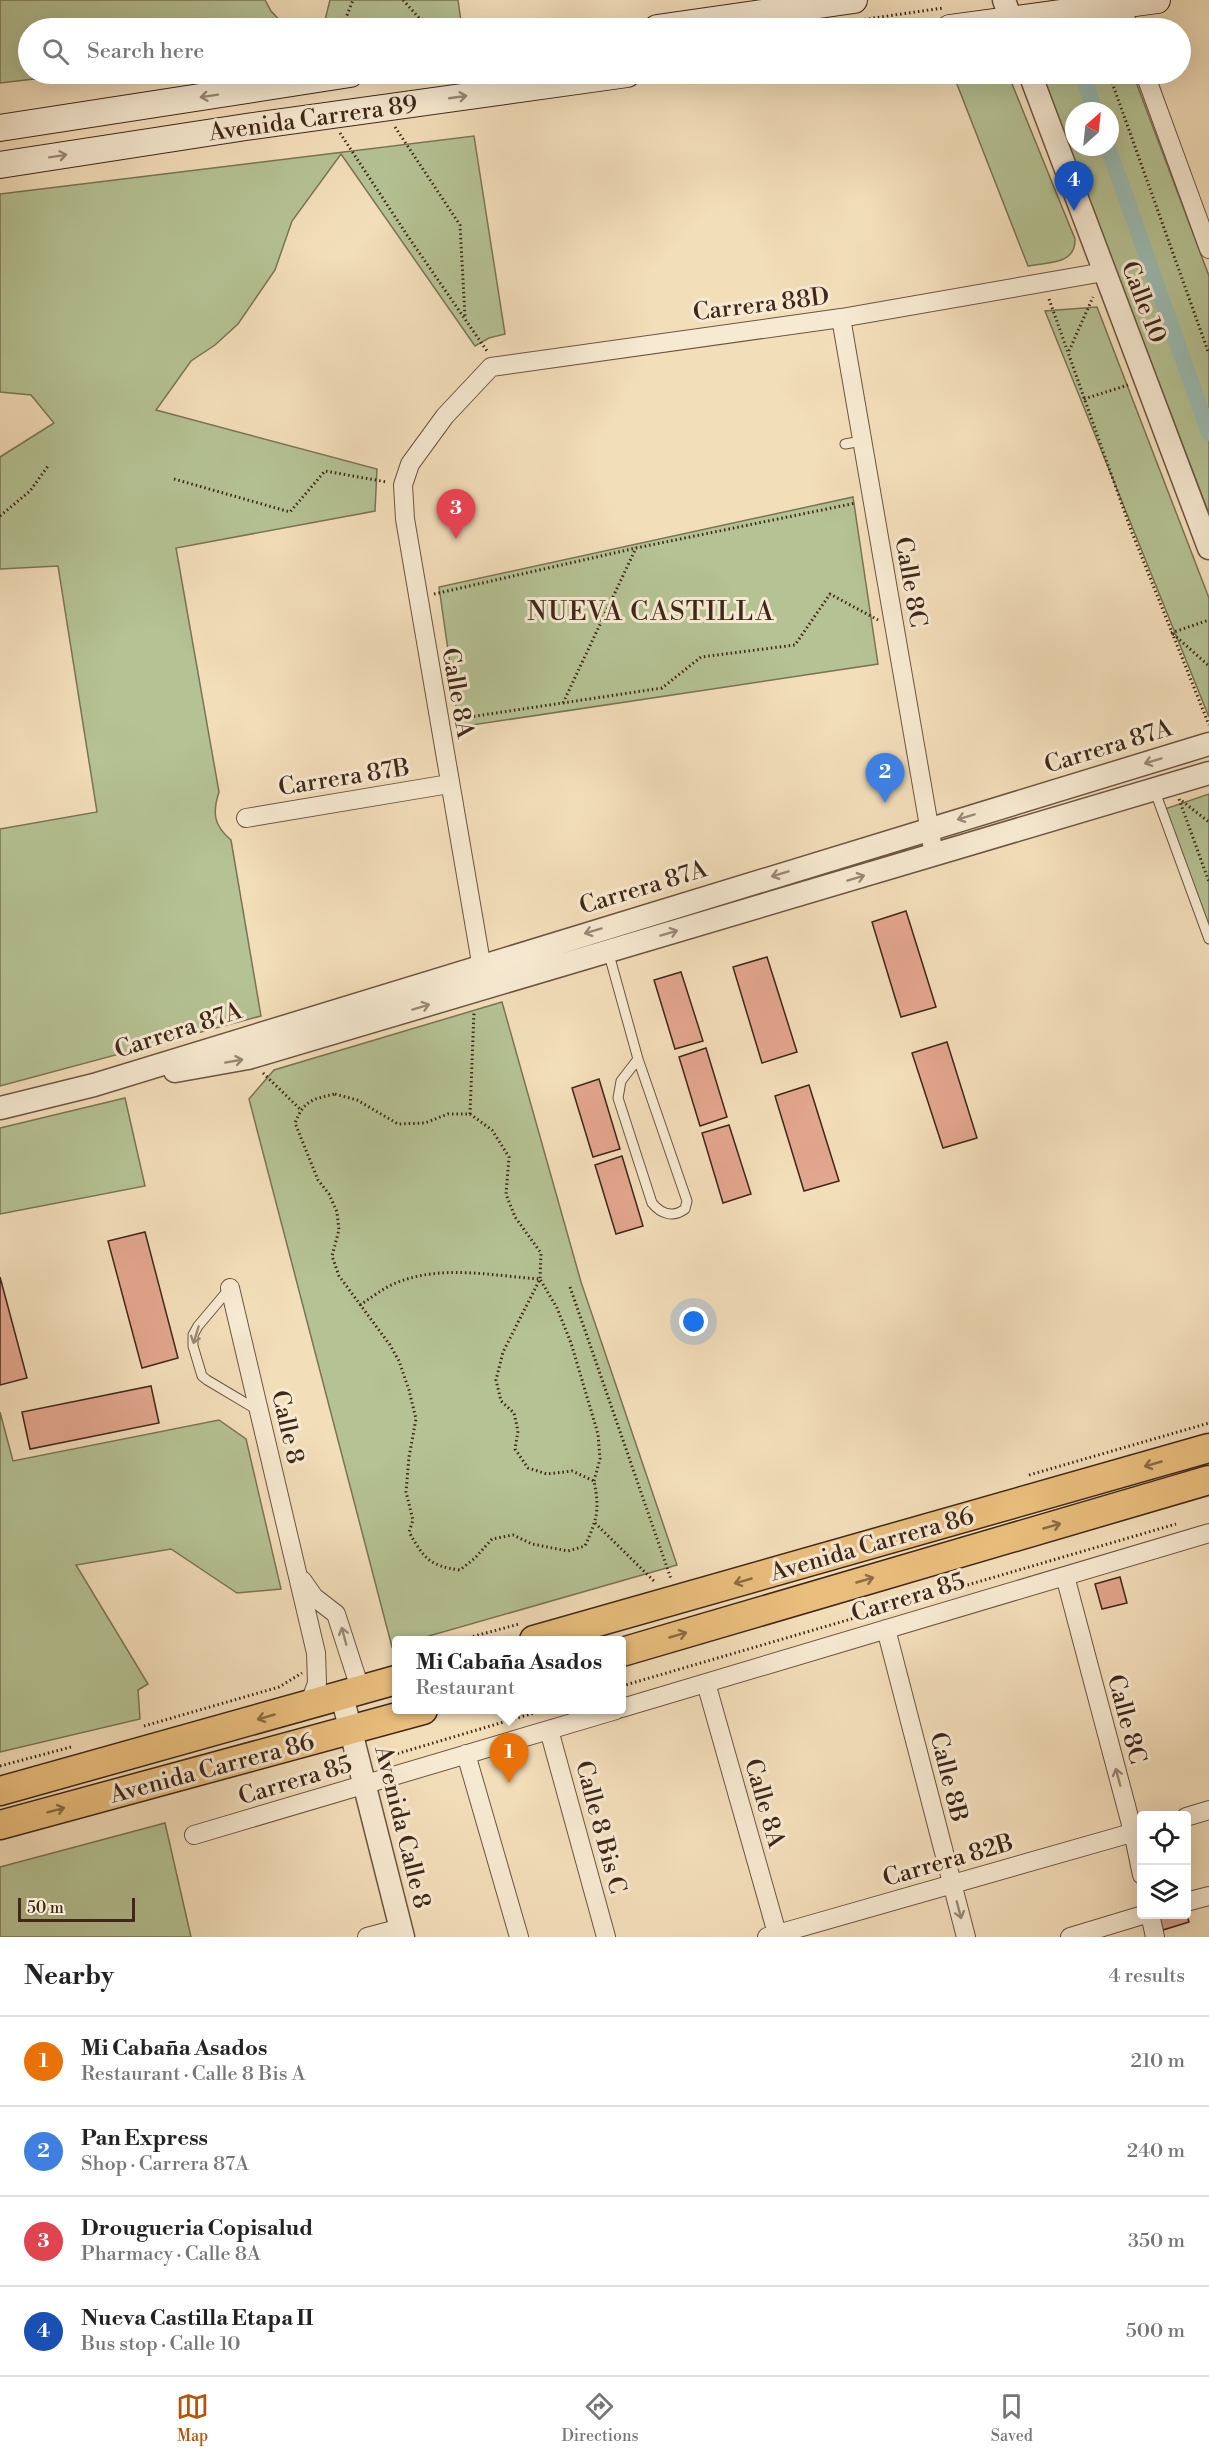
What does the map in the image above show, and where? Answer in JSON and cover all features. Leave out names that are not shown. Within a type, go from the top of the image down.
[{"type":"main road","points":[[950,18],[1125,17],[1157,0]]},
{"type":"main road","points":[[772,18],[852,11]]},
{"type":"main road","name":"Avenida Carrera 89","points":[[0,128],[285,84]]},
{"type":"main road","name":"Avenida Carrera 89","points":[[0,165],[246,127],[555,84]]},
{"type":"main road","name":"Avenida Carrera 86","points":[[551,1636],[1209,1448]]},
{"type":"main road","name":"Avenida Carrera 86","points":[[626,1651],[1209,1480]]},
{"type":"main road","name":"Avenida Carrera 86","points":[[0,1791],[392,1681]]},
{"type":"main road","name":"Avenida Carrera 86","points":[[0,1825],[409,1714]]},
{"type":"street","name":"Calle 10","points":[[1034,84],[1209,548]]},
{"type":"street","points":[[1149,84],[1209,249]]},
{"type":"street","name":"Carrera 88D","points":[[445,416],[491,367],[841,318],[1104,272]]},
{"type":"street","name":"Calle 8C","points":[[841,318],[854,443],[872,499],[934,855]]},
{"type":"street","name":"Calle 8A","points":[[445,416],[410,464],[403,485],[405,519],[480,965],[480,989]]},
{"type":"street","name":"Carrera 87A","points":[[0,1108],[93,1084],[1209,744]]},
{"type":"street","name":"Carrera 87A","points":[[93,1084],[248,1058],[934,855],[1169,790],[1209,773]]},
{"type":"street","name":"Carrera 87B","points":[[246,818],[449,784]]},
{"type":"street","name":"Calle 8","points":[[230,1288],[316,1653],[318,1669],[316,1689],[309,1705]]},
{"type":"street","name":"Carrera 85","points":[[626,1707],[1209,1533]]},
{"type":"street","name":"Calle 8","points":[[299,1576],[314,1597],[336,1614],[357,1679],[354,1692]]},
{"type":"street","name":"Calle 8C","points":[[1065,1576],[1137,1831]]},
{"type":"street","name":"Calle 8B","points":[[886,1629],[966,1937]]},
{"type":"street","name":"Calle 8A","points":[[706,1683],[774,1936]]},
{"type":"street","name":"Avenida Calle 8","points":[[354,1692],[351,1731],[402,1932]]},
{"type":"street","name":"Carrera 85","points":[[194,1835],[362,1775],[466,1754],[603,1714]]},
{"type":"street","name":"Calle 8 Bis C","points":[[549,1730],[606,1937]]},
{"type":"street","points":[[466,1754],[519,1937]]},
{"type":"street","points":[[1191,1815],[1209,1810]]},
{"type":"street","name":"Carrera 82B","points":[[774,1936],[1137,1831]]},
{"type":"street","points":[[1191,1901],[1209,1896]]},
{"type":"street","points":[[1070,1937],[1137,1917]]},
{"type":"street","points":[[1150,1919],[1155,1937]]},
{"type":"street","points":[[367,1937],[402,1932]]},
{"type":"lane","points":[[1169,790],[1209,939]]},
{"type":"lane","points":[[608,951],[638,1059],[687,1201],[685,1209],[679,1214],[658,1211],[652,1203],[618,1098],[621,1081],[638,1059]]},
{"type":"lane","points":[[230,1288],[198,1326],[193,1335],[193,1346],[202,1376],[260,1411]]},
{"type":"path","points":[[346,18],[353,0]]},
{"type":"path","points":[[403,0],[419,18]]},
{"type":"path","points":[[852,11],[950,18]]},
{"type":"path","name":"Calle 10","points":[[1113,84],[1209,354]]},
{"type":"path","points":[[392,121],[460,225],[465,318]]},
{"type":"path","points":[[338,130],[488,351]]},
{"type":"path","points":[[1068,352],[1104,272]]},
{"type":"path","points":[[1043,283],[1131,530],[1209,726]]},
{"type":"path","points":[[1084,399],[1145,380]]},
{"type":"path","points":[[0,516],[30,491],[48,466]]},
{"type":"path","points":[[174,479],[290,512],[325,471],[403,485]]},
{"type":"path","points":[[418,597],[636,548],[872,499]]},
{"type":"path","points":[[563,703],[636,548]]},
{"type":"path","points":[[439,721],[662,688],[701,657],[795,645],[830,594],[895,630]]},
{"type":"path","points":[[1171,633],[1209,620]]},
{"type":"path","points":[[1171,633],[1209,666]]},
{"type":"path","points":[[1169,790],[1209,822]]},
{"type":"path","points":[[1169,790],[1209,882]]},
{"type":"path","points":[[470,1114],[480,989]]},
{"type":"path","points":[[248,1058],[300,1109]]},
{"type":"path","points":[[540,1279],[557,1308],[571,1343],[598,1434],[600,1459],[594,1481],[599,1503],[595,1523],[585,1546],[568,1551],[532,1544],[513,1535],[492,1539],[475,1558],[460,1570],[438,1567],[422,1555],[410,1532],[413,1520],[406,1492],[416,1419],[409,1390],[399,1361],[390,1345],[339,1276],[332,1256],[339,1230],[337,1212],[306,1153],[295,1123],[300,1109],[312,1099],[335,1094],[357,1100],[398,1124],[425,1123],[448,1114],[470,1114],[492,1130],[509,1157],[506,1194],[515,1217],[541,1253],[540,1279],[503,1352],[496,1380],[501,1401],[514,1413],[518,1431],[515,1449],[528,1468],[548,1474],[572,1471],[594,1481]]},
{"type":"path","points":[[360,1305],[395,1283],[421,1275],[459,1272],[540,1279]]},
{"type":"path","points":[[570,1287],[671,1579]]},
{"type":"path","points":[[626,1685],[1186,1521]]},
{"type":"path","points":[[595,1523],[656,1584]]},
{"type":"path","points":[[135,1729],[279,1687],[297,1675],[318,1669]]},
{"type":"path","points":[[362,1775],[533,1714]]},
{"type":"path","points":[[0,1766],[79,1744]]},
{"type":"green space","points":[[0,0],[265,0],[278,18],[18,18],[18,81],[0,83]]},
{"type":"green space","points":[[330,0],[458,0],[460,18],[326,18]]},
{"type":"green space","points":[[957,84],[1012,84],[1075,239],[1071,254],[1066,258],[1051,263],[1028,266]]},
{"type":"green space","points":[[1045,84],[1137,84],[1209,276],[1209,514],[1072,156],[1119,156],[1119,102],[1065,102],[1065,137]]},
{"type":"green space","points":[[474,136],[505,334],[489,338],[475,346],[341,154],[292,221],[275,270],[238,324],[215,345],[191,361],[156,410],[377,469],[375,511],[176,548],[219,792],[216,819],[221,830],[231,840],[261,1016],[0,1086],[0,829],[97,812],[58,566],[0,569],[0,457],[54,423],[31,395],[0,392],[0,194]]},
{"type":"green space","points":[[1097,307],[1209,598],[1209,717],[1045,311]]},
{"type":"green space","points":[[853,497],[878,664],[459,727],[439,587]]},
{"type":"green space","points":[[1209,794],[1209,933],[1165,809]]},
{"type":"green space","points":[[502,1002],[581,1282],[677,1565],[429,1636],[392,1636],[392,1647],[249,1099],[274,1070]]},
{"type":"green space","points":[[125,1098],[145,1186],[0,1214],[0,1128]]},
{"type":"green space","points":[[0,1412],[13,1461],[219,1420],[246,1439],[281,1589],[237,1593],[171,1549],[76,1565],[148,1684],[138,1690],[140,1719],[0,1752]]},
{"type":"green space","points":[[165,1823],[191,1937],[0,1937],[0,1867]]},
{"type":"building","points":[[906,911],[936,1007],[901,1017],[872,922]]},
{"type":"building","points":[[767,957],[797,1052],[762,1063],[733,967]]},
{"type":"building","points":[[681,972],[703,1041],[675,1049],[654,980]]},
{"type":"building","points":[[947,1042],[977,1138],[943,1148],[912,1053]]},
{"type":"building","points":[[706,1048],[727,1117],[700,1126],[679,1057]]},
{"type":"building","points":[[599,1079],[620,1149],[593,1157],[572,1088]]},
{"type":"building","points":[[809,1085],[839,1181],[804,1191],[775,1096]]},
{"type":"building","points":[[729,1125],[751,1194],[723,1203],[702,1133]]},
{"type":"building","points":[[622,1156],[643,1226],[616,1234],[595,1165]]},
{"type":"building","points":[[145,1232],[178,1358],[142,1368],[108,1241]]},
{"type":"building","points":[[0,1277],[27,1378],[0,1385]]},
{"type":"building","points":[[151,1386],[159,1423],[30,1449],[22,1412]]},
{"type":"building","points":[[1120,1577],[1127,1603],[1102,1609],[1095,1584]]},
{"type":"building","points":[[1160,1919],[1188,1919],[1189,1922],[1163,1930]]},
{"type":"waterway","points":[[1086,84],[1092,102]]},
{"type":"waterway","points":[[1111,156],[1209,433]]},
{"type":"place","name":"Nueva Castilla Etapa II","points":[[1074,211]]},
{"type":"place","name":"Drougueria Copisalud","points":[[456,539]]},
{"type":"place","name":"Pan Express","points":[[885,803]]},
{"type":"place","name":"Mi Cabaña Asados","points":[[509,1783]]},
{"type":"district","name":"NUEVA CASTILLA","points":[[651,611]]}]
